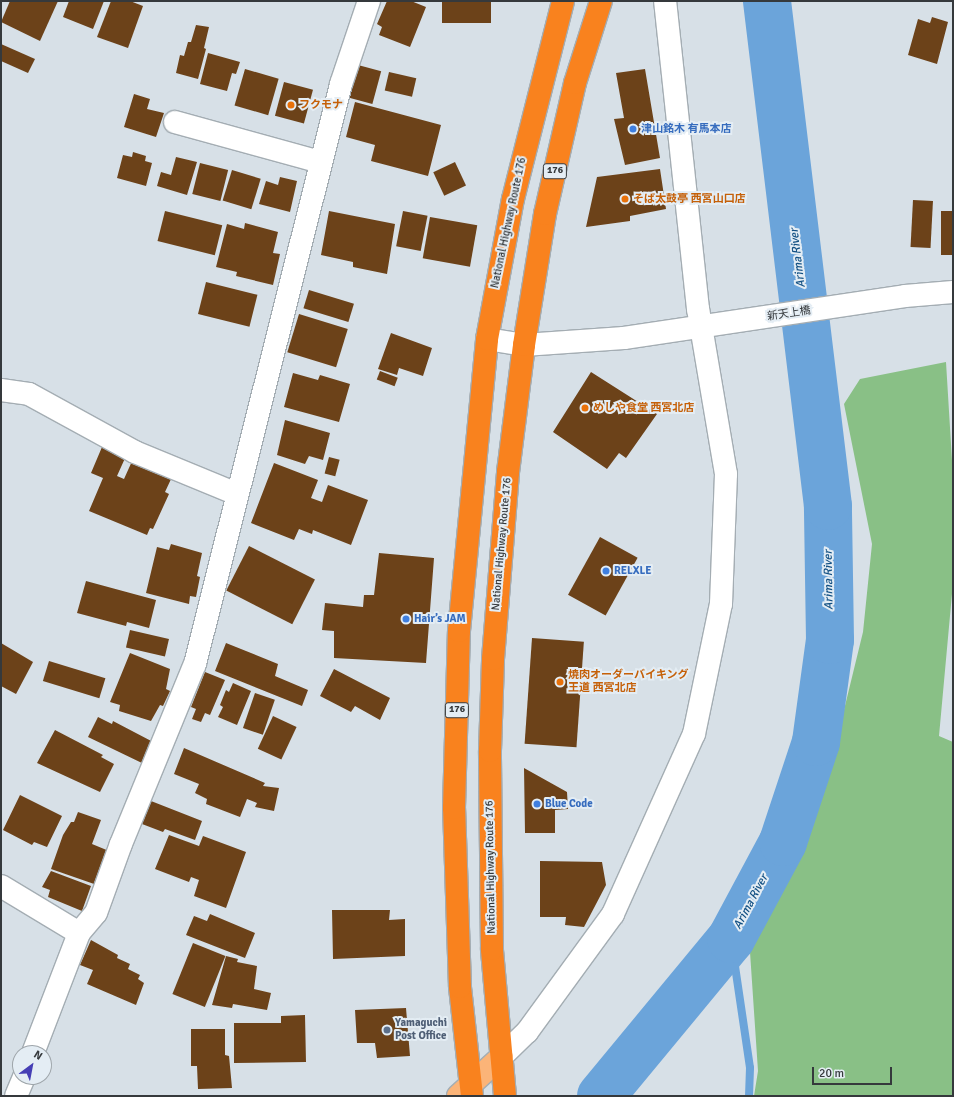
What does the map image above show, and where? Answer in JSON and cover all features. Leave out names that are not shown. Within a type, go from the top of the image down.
[{"type":"highway","name":"National Highway Route 176","points":[[467,1091],[460,987],[454,808],[459,632],[487,339],[513,199],[563,1]]},
{"type":"highway","name":"National Highway Route 176","points":[[504,1089],[492,949],[490,743],[493,659],[506,496],[524,344],[545,214],[575,83],[601,1]]},
{"type":"main road","points":[[467,1091],[502,1056]]},
{"type":"street","points":[[36,1045],[79,933],[96,913],[121,844],[195,664],[320,162],[341,84],[369,1]]},
{"type":"street","points":[[502,1056],[527,1032],[613,914],[694,734],[721,604],[726,474],[708,327],[668,54],[665,1]]},
{"type":"street","points":[[175,122],[320,162]]},
{"type":"street","name":"新天上橋","points":[[487,339],[524,344],[624,338],[708,327],[863,303],[953,292]]},
{"type":"street","points":[[1,390],[29,394],[135,452],[237,494]]},
{"type":"street","points":[[1,886],[79,933]]},
{"type":"street","points":[[16,1096],[21,1085]]},
{"type":"green space","points":[[946,362],[953,477],[953,583],[939,736],[953,742],[953,1096],[754,1096],[758,1071],[750,952],[843,714],[863,632],[872,544],[844,404],[860,379]]},
{"type":"building","points":[[10,1],[58,1],[40,41],[1,22]]},
{"type":"building","points":[[69,1],[104,1],[93,29],[63,17]]},
{"type":"building","points":[[111,1],[130,1],[143,6],[128,48],[97,37]]},
{"type":"building","points":[[387,1],[411,1],[426,7],[410,47],[379,35],[382,27],[377,24]]},
{"type":"building","points":[[442,1],[491,1],[491,23],[442,23]]},
{"type":"building","points":[[932,17],[948,22],[937,64],[908,55],[918,19],[930,23]]},
{"type":"building","points":[[196,25],[209,27],[204,48],[206,49],[198,79],[176,73],[180,55],[184,56],[188,42],[191,42]]},
{"type":"building","points":[[1,44],[35,59],[28,73],[1,61]]},
{"type":"building","points":[[208,53],[240,62],[236,74],[232,73],[227,91],[200,84]]},
{"type":"building","points":[[358,65],[381,71],[372,104],[349,98]]},
{"type":"building","points":[[245,69],[279,79],[268,115],[235,106]]},
{"type":"building","points":[[645,69],[660,158],[625,165],[614,119],[624,118],[616,73]]},
{"type":"building","points":[[389,72],[416,78],[412,97],[385,91]]},
{"type":"building","points":[[284,82],[313,90],[304,124],[275,116]]},
{"type":"building","points":[[134,94],[150,99],[147,109],[164,113],[156,137],[124,127]]},
{"type":"building","points":[[355,102],[441,125],[428,176],[371,161],[375,145],[346,137]]},
{"type":"building","points":[[133,152],[146,156],[145,161],[152,163],[146,186],[117,178],[123,155],[132,157]]},
{"type":"building","points":[[176,157],[197,162],[187,195],[157,186],[161,172],[171,175]]},
{"type":"building","points":[[455,162],[466,186],[444,196],[433,172]]},
{"type":"building","points":[[200,163],[228,170],[220,201],[192,194]]},
{"type":"building","points":[[660,169],[666,209],[630,216],[630,221],[586,227],[597,177]]},
{"type":"building","points":[[232,170],[261,179],[251,209],[223,201]]},
{"type":"building","points":[[280,177],[297,181],[290,212],[259,204],[266,181],[278,185]]},
{"type":"building","points":[[913,200],[933,201],[931,248],[911,247]]},
{"type":"building","points":[[165,211],[222,225],[215,255],[158,241]]},
{"type":"building","points":[[329,211],[395,224],[387,274],[353,267],[353,262],[321,255]]},
{"type":"building","points":[[403,211],[428,216],[421,251],[396,246]]},
{"type":"building","points":[[941,211],[953,211],[953,255],[941,255]]},
{"type":"building","points":[[430,217],[477,225],[470,267],[423,258]]},
{"type":"building","points":[[245,223],[278,232],[273,253],[280,254],[273,285],[236,276],[237,272],[216,267],[227,224],[244,229]]},
{"type":"building","points":[[206,282],[257,295],[249,327],[198,314]]},
{"type":"building","points":[[309,290],[354,304],[348,322],[303,308]]},
{"type":"building","points":[[299,314],[348,329],[336,367],[287,352]]},
{"type":"building","points":[[391,333],[432,348],[423,376],[399,368],[397,375],[378,369]]},
{"type":"building","points":[[380,371],[398,378],[395,386],[377,379]]},
{"type":"building","points":[[591,372],[657,414],[626,458],[619,453],[607,469],[553,432]]},
{"type":"building","points":[[293,373],[318,380],[320,375],[350,384],[339,422],[284,407]]},
{"type":"building","points":[[285,420],[330,433],[323,460],[309,456],[305,464],[277,455]]},
{"type":"building","points":[[102,447],[126,456],[117,476],[124,479],[133,459],[172,477],[165,492],[169,494],[153,529],[150,528],[147,535],[89,511],[103,478],[91,473]]},
{"type":"building","points":[[329,457],[340,460],[335,476],[325,473]]},
{"type":"building","points":[[274,463],[318,480],[311,498],[322,502],[328,485],[368,500],[351,545],[313,530],[312,534],[299,529],[294,540],[251,523]]},
{"type":"building","points":[[600,537],[638,558],[606,616],[568,595]]},
{"type":"building","points":[[171,544],[202,553],[197,576],[200,577],[196,597],[190,596],[189,604],[146,593],[157,547],[169,550]]},
{"type":"building","points":[[249,546],[315,580],[292,624],[226,591]]},
{"type":"building","points":[[379,553],[434,558],[426,663],[334,658],[334,631],[322,630],[325,603],[363,607],[364,595],[374,595]]},
{"type":"building","points":[[86,581],[156,600],[149,628],[127,622],[126,626],[77,613]]},
{"type":"building","points":[[130,630],[169,639],[165,657],[126,648]]},
{"type":"building","points":[[532,638],[584,642],[576,747],[525,744]]},
{"type":"building","points":[[1,643],[33,662],[16,694],[1,686]]},
{"type":"building","points":[[226,643],[278,664],[275,676],[308,690],[302,706],[215,671]]},
{"type":"building","points":[[130,653],[170,669],[166,689],[170,691],[163,706],[160,705],[151,721],[119,711],[120,705],[110,702]]},
{"type":"building","points":[[49,661],[105,678],[99,698],[43,681]]},
{"type":"building","points":[[334,669],[390,698],[380,720],[355,706],[351,712],[320,696]]},
{"type":"building","points":[[205,672],[225,680],[210,715],[205,713],[201,722],[192,719],[196,709],[191,707]]},
{"type":"building","points":[[233,683],[251,691],[237,725],[218,717],[223,707],[220,705],[226,690],[229,692]]},
{"type":"building","points":[[255,693],[275,700],[263,735],[243,728]]},
{"type":"building","points":[[273,716],[297,727],[281,760],[258,749]]},
{"type":"building","points":[[98,717],[112,724],[113,721],[155,743],[144,764],[88,737]]},
{"type":"building","points":[[55,730],[103,755],[101,757],[114,764],[100,792],[37,763]]},
{"type":"building","points":[[184,748],[265,783],[263,786],[279,788],[274,811],[255,807],[257,803],[247,799],[240,817],[206,804],[207,799],[195,793],[199,784],[174,774]]},
{"type":"building","points":[[524,768],[567,792],[568,809],[555,810],[555,833],[525,833]]},
{"type":"building","points":[[20,795],[62,816],[47,847],[34,842],[32,845],[3,830]]},
{"type":"building","points":[[151,801],[202,821],[195,840],[165,829],[163,832],[142,824]]},
{"type":"building","points":[[78,812],[101,820],[92,844],[109,851],[97,885],[51,869],[63,835],[71,822],[74,822]]},
{"type":"building","points":[[169,835],[199,846],[203,836],[246,852],[226,908],[194,896],[199,880],[191,877],[189,882],[155,869]]},
{"type":"building","points":[[540,861],[602,862],[606,885],[584,927],[565,925],[566,917],[540,917]]},
{"type":"building","points":[[51,871],[91,886],[82,911],[48,897],[50,890],[42,887]]},
{"type":"building","points":[[332,910],[390,910],[389,920],[405,919],[405,956],[333,959]]},
{"type":"building","points":[[210,914],[255,933],[245,958],[186,935],[194,916],[207,921]]},
{"type":"building","points":[[91,940],[118,955],[117,958],[130,964],[128,969],[140,975],[138,979],[144,983],[136,1005],[87,984],[93,970],[80,965]]},
{"type":"building","points":[[193,943],[225,956],[205,1007],[172,994]]},
{"type":"building","points":[[226,956],[238,959],[237,962],[257,966],[254,989],[271,993],[267,1010],[233,1004],[232,1008],[212,1005]]},
{"type":"building","points":[[406,1008],[410,1056],[377,1058],[375,1043],[357,1043],[355,1010]]},
{"type":"building","points":[[305,1015],[306,1062],[234,1063],[234,1023],[281,1023],[281,1016]]},
{"type":"building","points":[[191,1029],[225,1029],[225,1055],[229,1056],[232,1088],[198,1089],[197,1066],[191,1066]]},
{"type":"waterway","name":"Arima River","points":[[601,1096],[731,939],[783,842],[816,742],[830,640],[828,506],[767,1]]},
{"type":"waterway","points":[[731,939],[750,1068],[749,1096]]},
{"type":"place","name":"フクモナ","points":[[291,105]]},
{"type":"place","name":"津山銘木 有馬本店","points":[[633,129]]},
{"type":"place","name":"そば太鼓亭 西宮山口店","points":[[625,199]]},
{"type":"place","name":"めしや食堂 西宮北店","points":[[585,408]]},
{"type":"place","name":"RELXLE","points":[[606,571]]},
{"type":"place","name":"Hair’s JAM","points":[[406,619]]},
{"type":"place","name":"焼肉オーダーバイキング 王道 西宮北店","points":[[560,682]]},
{"type":"place","name":"Blue Code","points":[[537,804]]},
{"type":"place","name":"Yamaguchi Post Office","points":[[387,1030]]}]
